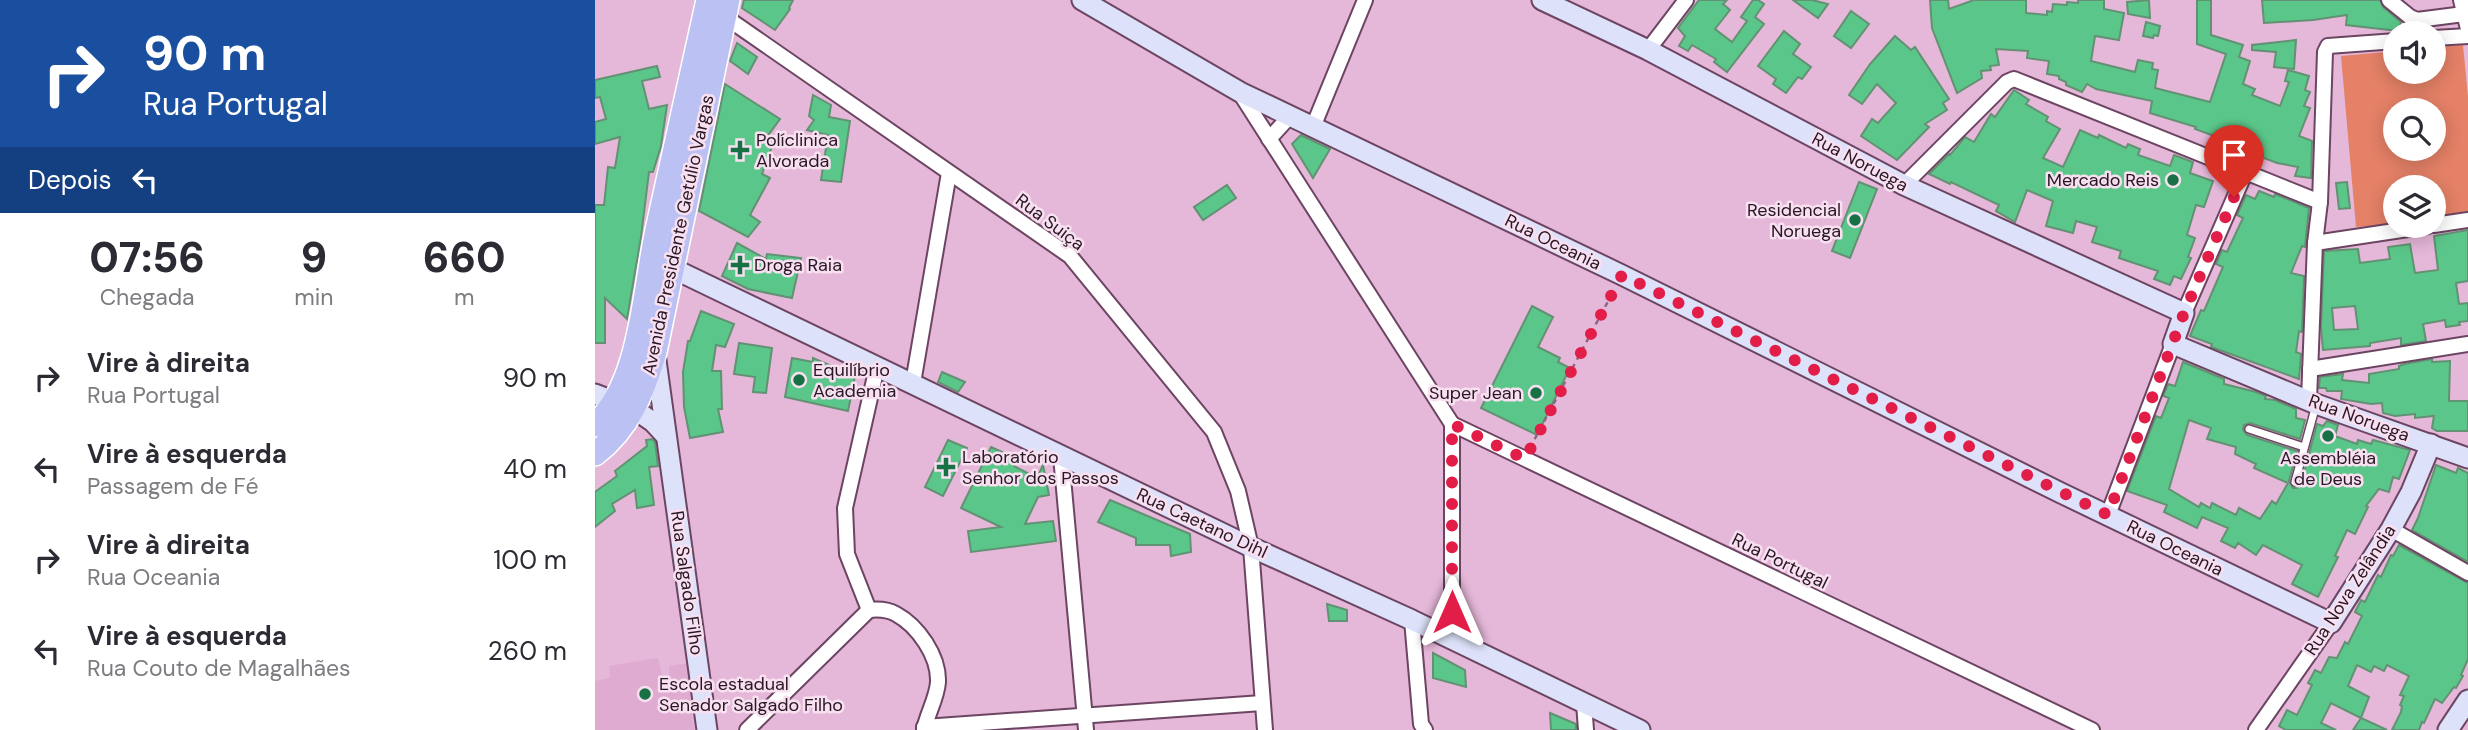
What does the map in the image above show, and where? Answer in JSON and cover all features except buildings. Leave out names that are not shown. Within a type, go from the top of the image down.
[{"type":"main road","name":"Avenida Presidente Getúlio Vargas","points":[[614,402],[645,386],[655,352],[661,266],[708,0]]},
{"type":"main road","name":"Avenida Presidente Getúlio Vargas","points":[[595,425],[614,402],[625,377],[661,266],[726,8]]},
{"type":"main road","name":"Avenida Presidente Getúlio Vargas","points":[[595,454],[619,432],[614,402]]},
{"type":"street","name":"Rua Oceania","points":[[1082,0],[1240,92],[1622,275],[2331,623]]},
{"type":"street","points":[[1313,127],[1365,0]]},
{"type":"street","name":"Rua Noruega","points":[[1542,0],[1648,50],[1903,186],[2184,313]]},
{"type":"street","points":[[1648,50],[1686,0]]},
{"type":"street","points":[[2389,0],[2417,20],[2463,7],[2468,29]]},
{"type":"street","name":"Rua Suiça","points":[[726,8],[949,173],[1069,256],[1214,432],[1238,491],[1251,547],[1265,730]]},
{"type":"street","points":[[2446,37],[2468,36]]},
{"type":"street","points":[[2312,402],[2310,369],[2325,52],[2328,46],[2383,42]]},
{"type":"street","points":[[1903,186],[2011,79],[2320,202]]},
{"type":"street","points":[[1240,92],[1452,424],[1451,639]]},
{"type":"street","points":[[1269,139],[1290,116]]},
{"type":"street","points":[[913,383],[949,173]]},
{"type":"street","points":[[2108,515],[2184,313],[2245,173]]},
{"type":"street","points":[[2446,223],[2468,220]]},
{"type":"street","points":[[2315,243],[2383,233]]},
{"type":"street","name":"Rua Caetano Dihl","points":[[661,266],[913,383],[1251,547],[1412,620],[1640,730]]},
{"type":"street","name":"Rua Noruega","points":[[2173,344],[2312,402],[2468,458]]},
{"type":"street","points":[[2310,369],[2468,344]]},
{"type":"street","name":"Rua Salgado Filho","points":[[655,352],[707,730]]},
{"type":"street","points":[[869,610],[847,554],[845,508],[877,367]]},
{"type":"street","points":[[614,402],[653,422],[666,436]]},
{"type":"street","name":"Rua Portugal","points":[[1452,424],[2092,730]]},
{"type":"street","name":"Rua Nova Zelândia","points":[[2256,730],[2331,623],[2391,529],[2411,492],[2431,444]]},
{"type":"street","points":[[1061,456],[1085,723]]},
{"type":"street","points":[[2391,529],[2468,573]]},
{"type":"street","points":[[747,730],[869,610],[882,609],[895,613],[920,635],[934,657],[938,685],[924,728],[1085,723],[1262,703]]},
{"type":"street","points":[[1412,620],[1422,724],[1425,730]]},
{"type":"street","points":[[2448,730],[2468,700]]},
{"type":"street","points":[[1584,703],[1586,730]]},
{"type":"lane","points":[[2295,482],[2312,402]]},
{"type":"lane","points":[[2249,429],[2304,447]]},
{"type":"path","points":[[1525,459],[1622,275]]},
{"type":"shaded area","points":[[2463,45],[2468,97],[2468,218],[2446,220],[2446,175],[2383,175],[2383,225],[2356,227],[2341,56],[2383,52],[2383,84],[2446,84],[2446,46]]},
{"type":"shaded area","name":"Escola estadual Senador Salgado Filho","points":[[658,658],[663,681],[669,675],[669,666],[689,663],[696,707],[691,708],[694,730],[595,730],[595,681],[610,678],[609,666]]},
{"type":"place","name":"Políclinica Alvorada","points":[[740,150]]},
{"type":"place","name":"Mercado Reis","points":[[2173,180]]},
{"type":"place","name":"Residencial Noruega","points":[[1855,220]]},
{"type":"place","name":"Droga Raia","points":[[740,265]]},
{"type":"place","name":"Equilíbrio Academia","points":[[799,380]]},
{"type":"place","name":"Super Jean","points":[[1536,393]]},
{"type":"place","name":"Assembléia de Deus","points":[[2328,436]]},
{"type":"place","name":"Laboratório Senhor dos Passos","points":[[946,467]]},
{"type":"place","name":"Escola estadual Senador Salgado Filho","points":[[645,694]]},
{"type":"route","points":[[1452,612],[1452,424],[1525,459],[1622,275],[2108,515],[2184,313],[2234,197]]}]
